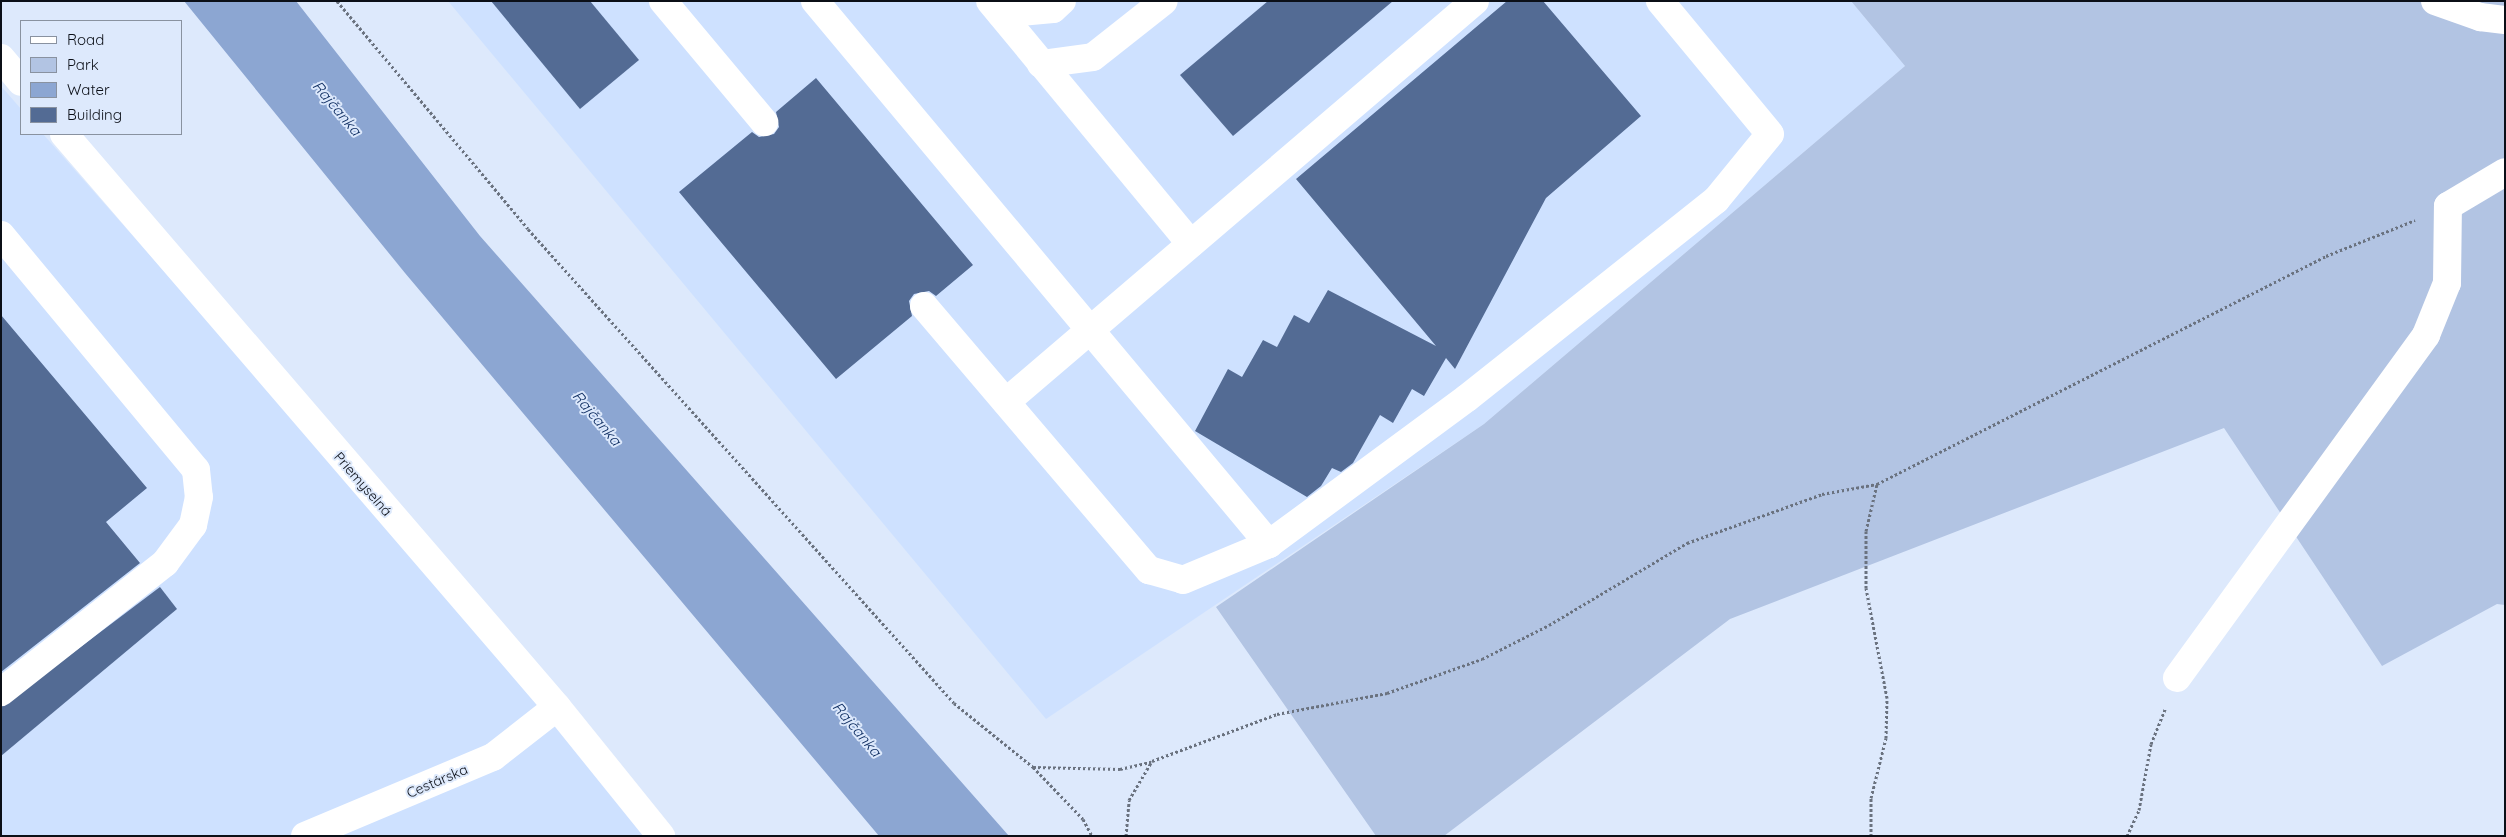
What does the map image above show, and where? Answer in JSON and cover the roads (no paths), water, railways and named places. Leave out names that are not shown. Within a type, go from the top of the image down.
[{"type":"street","points":[[663,1],[764,122]]},
{"type":"street","points":[[815,1],[1268,544]]},
{"type":"street","points":[[995,8],[1053,8],[1062,1]]},
{"type":"street","points":[[1041,64],[1093,57],[1164,1]]},
{"type":"street","points":[[1006,402],[1475,1]]},
{"type":"street","points":[[924,306],[1148,570],[1182,580],[1268,544],[1467,398],[1716,200],[1770,134],[1660,1]]},
{"type":"street","points":[[2434,1],[2480,17],[2505,20]]},
{"type":"street","points":[[995,8],[1191,244]]},
{"type":"street","points":[[1,58],[20,81]]},
{"type":"street","name":"Priemyselná","points":[[65,135],[557,707],[661,836]]},
{"type":"street","points":[[2177,678],[2426,335],[2447,283],[2448,206],[2505,172]]},
{"type":"street","points":[[1,235],[196,470],[199,497],[193,525],[165,563],[1,692]]},
{"type":"street","name":"Cestárska","points":[[305,836],[494,757],[557,707]]},
{"type":"water","name":"Rajčanka","points":[[184,1],[296,1],[480,236],[1009,836],[879,836],[405,273]]}]
